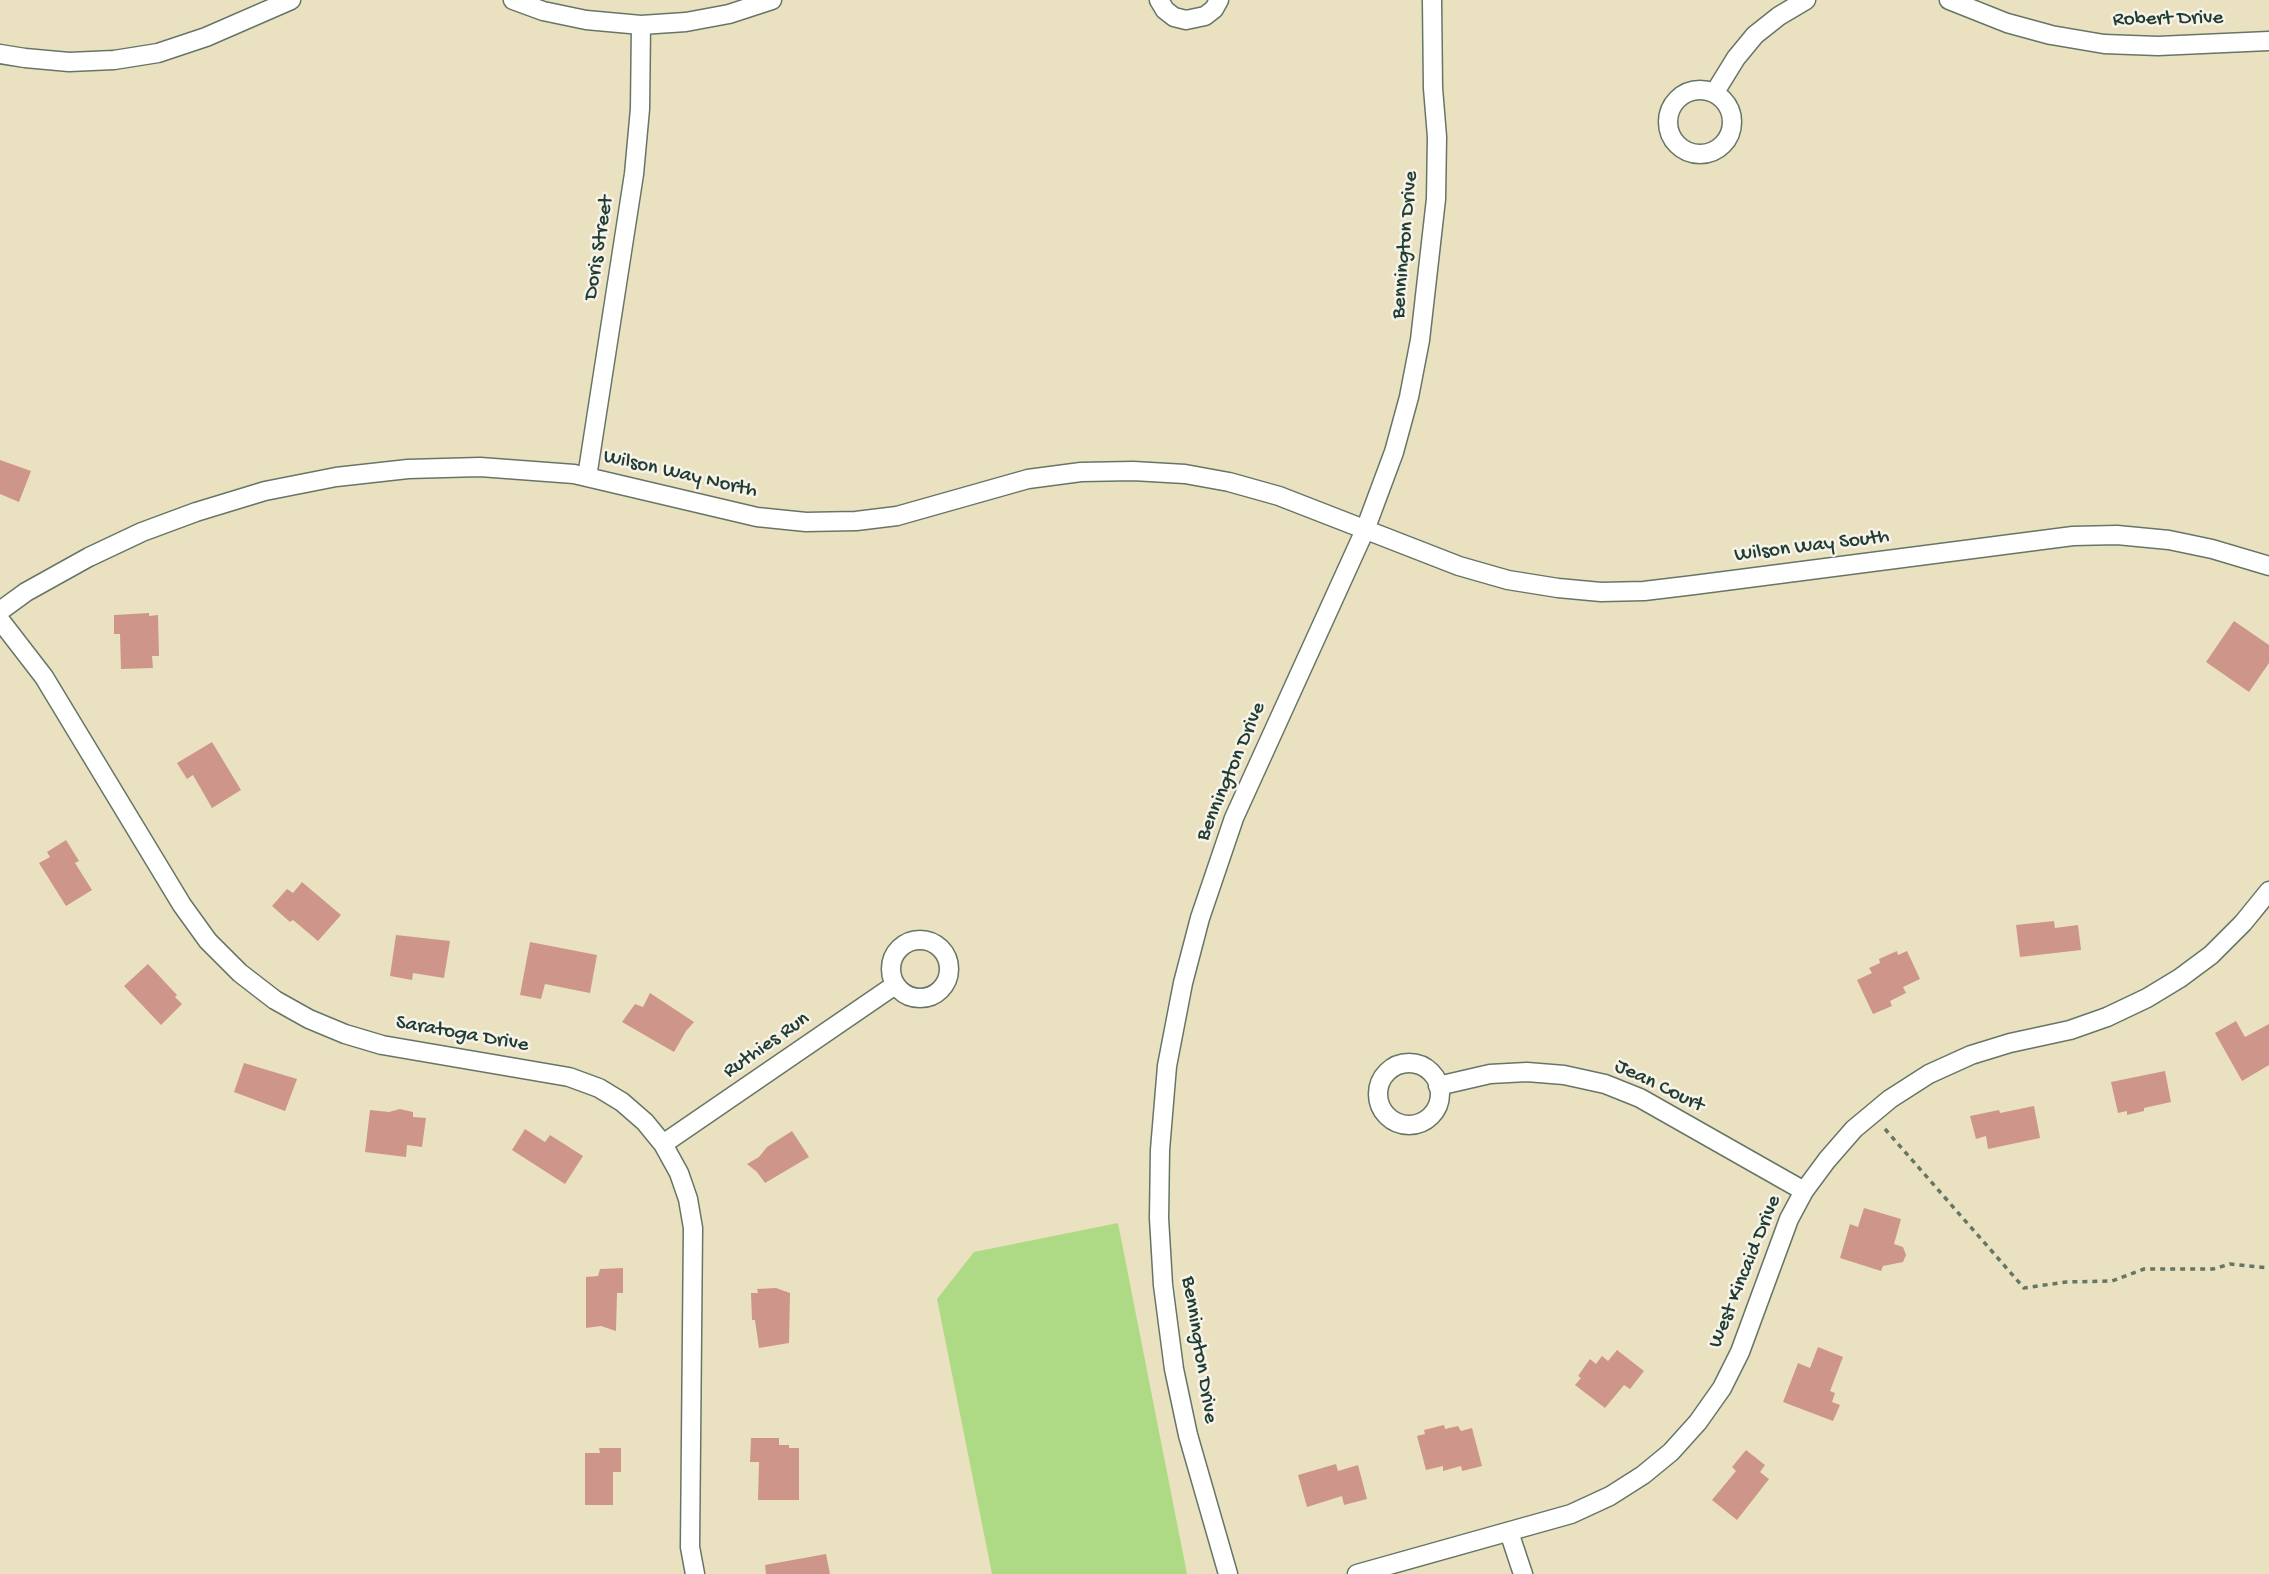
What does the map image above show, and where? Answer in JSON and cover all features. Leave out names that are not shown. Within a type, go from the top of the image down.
[{"type":"street","points":[[0,54],[69,62],[114,60],[158,52],[206,37],[291,0]]},
{"type":"street","points":[[513,0],[543,11],[586,20],[640,24],[686,22],[718,16],[772,0]]},
{"type":"street","points":[[1159,0],[1165,10],[1174,17],[1186,20],[1205,16],[1214,9],[1219,0]]},
{"type":"street","name":"Bennington Drive","points":[[1228,1574],[1188,1435],[1174,1369],[1163,1285],[1159,1218],[1160,1150],[1167,1066],[1183,983],[1200,918],[1234,818],[1366,530],[1394,452],[1409,397],[1420,340],[1436,199],[1437,137],[1433,89],[1432,0]]},
{"type":"street","points":[[1715,92],[1736,58],[1755,35],[1806,0]]},
{"type":"street","name":"Robert Drive","points":[[1949,0],[2007,23],[2104,44],[2158,46],[2269,41]]},
{"type":"street","name":"Doris Street","points":[[587,477],[634,174],[640,109],[640,24]]},
{"type":"street","name":"Wilson Way North","points":[[0,611],[26,592],[79,563],[142,532],[196,512],[265,491],[336,477],[408,469],[492,468],[550,471],[587,477],[757,517],[806,522],[856,522],[897,516],[1028,480],[1081,472],[1185,474],[1279,496],[1366,530]]},
{"type":"street","name":"Wilson Way South","points":[[1366,530],[1459,566],[1508,580],[1558,589],[1601,592],[1644,591],[2073,536],[2117,535],[2169,540],[2213,549],[2269,566]]},
{"type":"street","name":"Saratoga Drive","points":[[0,620],[44,677],[182,905],[208,941],[240,972],[275,1000],[309,1019],[382,1045],[569,1077],[599,1088],[622,1102],[645,1122],[663,1144],[679,1173],[688,1199],[693,1228],[690,1547],[695,1574]]},
{"type":"street","name":"West Kincaid Drive","points":[[1357,1574],[1571,1514],[1611,1496],[1643,1475],[1671,1452],[1698,1422],[1722,1388],[1740,1352],[1789,1219],[1804,1191],[1826,1160],[1854,1129],[1889,1099],[1929,1074],[1971,1055],[2070,1030],[2107,1017],[2147,998],[2211,955],[2243,923],[2269,891]]},
{"type":"street","name":"Ruthies Run","points":[[663,1144],[895,985]]},
{"type":"street","name":"Jean Court","points":[[1438,1086],[1490,1074],[1527,1072],[1564,1075],[1605,1084],[1640,1098],[1804,1191]]},
{"type":"street","points":[[1509,1532],[1523,1574]]},
{"type":"path","points":[[1872,1114],[2024,1288],[2066,1282],[2112,1281],[2144,1269],[2213,1269],[2230,1264],[2269,1268]]},
{"type":"green space","points":[[1118,1223],[1187,1574],[992,1574],[937,1299],[974,1252]]},
{"type":"building","points":[[0,460],[31,471],[19,502],[0,494]]},
{"type":"building","points":[[149,613],[149,616],[158,615],[159,656],[152,656],[153,668],[121,669],[120,634],[114,634],[114,615]]},
{"type":"building","points":[[2234,621],[2269,645],[2269,663],[2249,692],[2206,662]]},
{"type":"building","points":[[212,742],[241,790],[212,808],[193,775],[187,779],[177,763]]},
{"type":"building","points":[[66,840],[79,861],[75,863],[92,890],[66,906],[39,863],[50,857],[47,852]]},
{"type":"building","points":[[302,882],[341,915],[318,941],[272,906],[287,889],[293,893]]},
{"type":"building","points":[[2054,921],[2055,928],[2078,925],[2081,950],[2020,957],[2016,925]]},
{"type":"building","points":[[396,935],[450,941],[444,978],[413,973],[412,980],[390,976]]},
{"type":"building","points":[[530,942],[597,955],[590,993],[545,984],[541,999],[520,995]]},
{"type":"building","points":[[1897,951],[1898,955],[1907,951],[1920,979],[1903,987],[1906,993],[1890,1001],[1892,1006],[1873,1014],[1857,980],[1872,973],[1869,968],[1880,963],[1879,959]]},
{"type":"building","points":[[148,964],[182,1004],[161,1025],[124,986]]},
{"type":"building","points":[[650,993],[694,1022],[674,1052],[622,1022],[635,1004],[643,1007]]},
{"type":"building","points":[[2236,1021],[2245,1037],[2269,1024],[2269,1065],[2242,1081],[2215,1033]]},
{"type":"building","points":[[244,1063],[297,1079],[285,1111],[234,1092]]},
{"type":"building","points":[[2165,1071],[2171,1102],[2127,1115],[2127,1111],[2118,1113],[2111,1082]]},
{"type":"building","points":[[2034,1106],[2040,1138],[1988,1149],[1986,1136],[1976,1139],[1970,1116]]},
{"type":"building","points":[[400,1109],[413,1112],[413,1117],[426,1118],[422,1147],[407,1145],[406,1157],[365,1152],[370,1110],[389,1112]]},
{"type":"building","points":[[525,1129],[545,1142],[550,1135],[583,1156],[565,1184],[512,1150]]},
{"type":"building","points":[[792,1131],[809,1157],[765,1183],[747,1164]]},
{"type":"building","points":[[1864,1208],[1901,1219],[1894,1244],[1903,1247],[1906,1255],[1903,1262],[1883,1266],[1881,1271],[1840,1258],[1850,1224],[1858,1227]]},
{"type":"building","points":[[623,1268],[623,1293],[617,1293],[616,1331],[601,1326],[586,1328],[586,1277],[598,1276],[600,1269]]},
{"type":"building","points":[[776,1288],[790,1293],[789,1343],[759,1348],[755,1320],[752,1320],[751,1293],[758,1293],[757,1289]]},
{"type":"building","points":[[1818,1347],[1843,1357],[1830,1391],[1835,1393],[1832,1402],[1840,1405],[1833,1421],[1783,1402],[1798,1363],[1810,1368]]},
{"type":"building","points":[[1617,1350],[1644,1371],[1630,1389],[1624,1385],[1605,1408],[1575,1385],[1590,1359],[1596,1364],[1602,1356],[1608,1361]]},
{"type":"building","points":[[1444,1425],[1445,1429],[1458,1426],[1461,1431],[1472,1428],[1482,1466],[1462,1471],[1461,1466],[1443,1471],[1443,1466],[1426,1470],[1417,1436],[1425,1434],[1424,1430]]},
{"type":"building","points":[[751,1438],[779,1438],[779,1445],[799,1448],[799,1500],[758,1500],[759,1462],[750,1462]]},
{"type":"building","points":[[599,1448],[621,1448],[621,1472],[613,1472],[613,1505],[585,1505],[585,1453],[600,1453]]},
{"type":"building","points":[[1746,1450],[1765,1465],[1760,1472],[1769,1479],[1737,1520],[1712,1500],[1736,1471],[1732,1467]]},
{"type":"building","points":[[1336,1464],[1338,1471],[1358,1465],[1367,1499],[1344,1505],[1342,1496],[1307,1507],[1298,1475]]},
{"type":"building","points":[[826,1554],[830,1574],[766,1574],[765,1565]]}]
